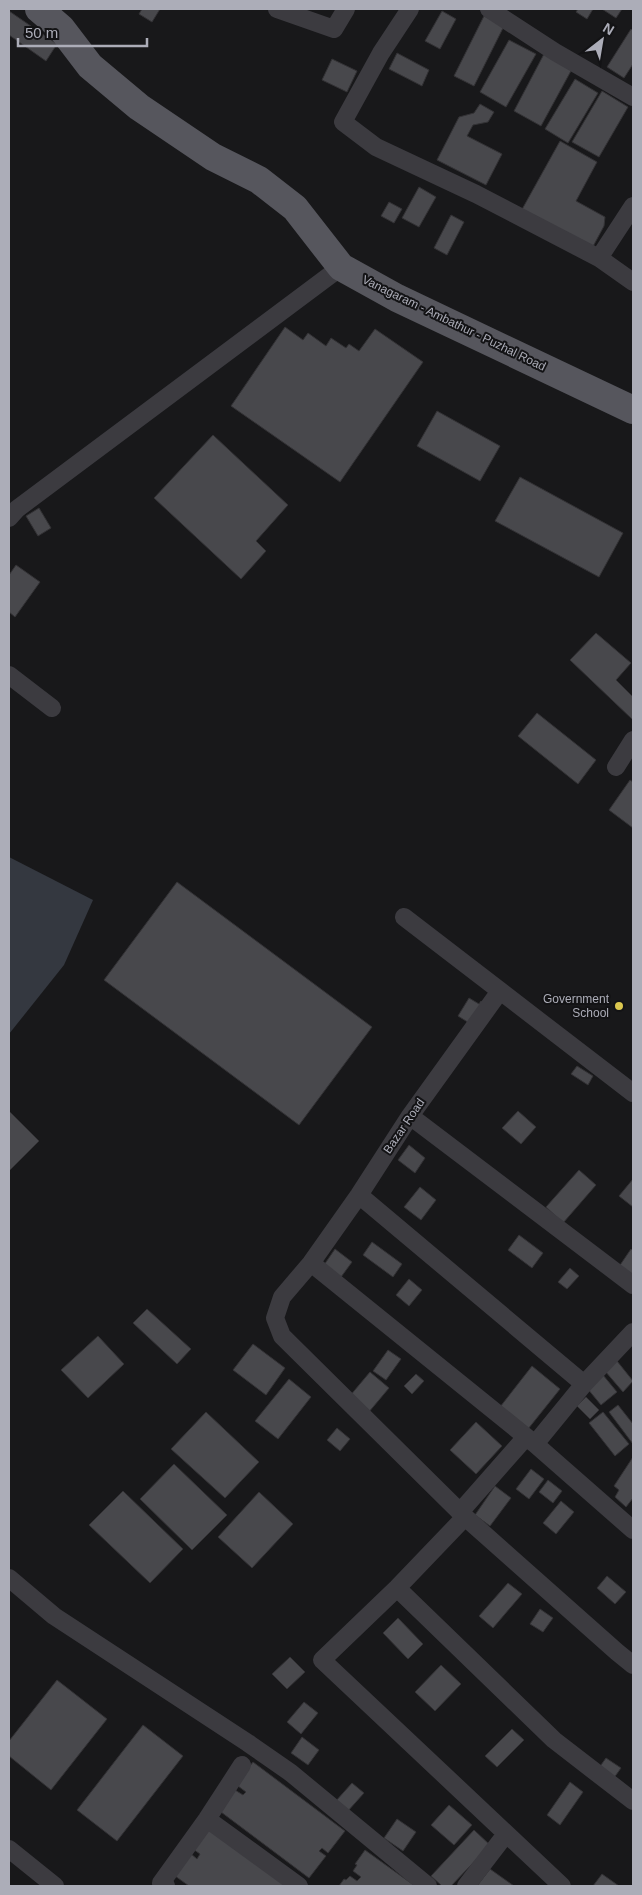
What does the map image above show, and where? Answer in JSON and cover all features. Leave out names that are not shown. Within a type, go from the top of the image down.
[{"type":"main road","name":"Vanagaram - Ambathur - Puzhal Road","points":[[39,9],[61,28],[90,66],[139,107],[213,156],[259,180],[295,208],[342,267],[397,298],[633,410]]},
{"type":"street","points":[[277,9],[334,29],[346,9]]},
{"type":"street","points":[[410,9],[381,53],[343,122],[376,147],[476,194],[599,258],[633,282]]},
{"type":"street","points":[[489,9],[508,14],[555,52],[633,97]]},
{"type":"street","points":[[599,258],[633,206]]},
{"type":"street","points":[[9,518],[18,509],[342,267]]},
{"type":"street","points":[[9,675],[52,708]]},
{"type":"street","points":[[616,767],[633,740]]},
{"type":"street","points":[[404,917],[633,1093]]},
{"type":"street","name":"Bazar Road","points":[[500,991],[410,1116],[359,1195],[311,1263],[282,1297],[275,1318],[282,1336],[463,1515],[633,1665]]},
{"type":"street","points":[[410,1116],[633,1285]]},
{"type":"street","points":[[359,1195],[584,1384]]},
{"type":"street","points":[[311,1263],[530,1441],[633,1530]]},
{"type":"street","points":[[562,1886],[322,1660],[397,1588],[530,1441],[633,1332]]},
{"type":"street","points":[[9,1578],[54,1616],[291,1773],[428,1886]]},
{"type":"street","points":[[397,1588],[554,1740],[633,1801]]},
{"type":"street","points":[[162,1885],[242,1765]]},
{"type":"street","points":[[207,1819],[299,1886]]},
{"type":"street","points":[[466,1886],[506,1834]]},
{"type":"street","points":[[9,1849],[55,1886]]},
{"type":"shaded area","points":[[9,857],[93,900],[64,965],[9,1034]]},
{"type":"building","points":[[142,9],[160,9],[152,22],[139,14]]},
{"type":"building","points":[[578,9],[593,9],[587,19],[576,12]]},
{"type":"building","points":[[602,9],[622,9],[616,18]]},
{"type":"building","points":[[9,11],[57,44],[46,61],[9,35]]},
{"type":"building","points":[[442,11],[456,19],[440,49],[425,41]]},
{"type":"building","points":[[484,16],[504,26],[474,86],[454,76]]},
{"type":"building","points":[[631,29],[633,31],[633,64],[624,78],[607,67]]},
{"type":"building","points":[[509,40],[536,54],[506,107],[480,92]]},
{"type":"building","points":[[397,53],[429,70],[422,86],[389,69]]},
{"type":"building","points":[[544,54],[572,69],[541,126],[514,111]]},
{"type":"building","points":[[332,59],[357,71],[347,92],[322,80]]},
{"type":"building","points":[[575,79],[598,93],[568,143],[545,129]]},
{"type":"building","points":[[602,91],[628,107],[599,157],[572,142]]},
{"type":"building","points":[[480,104],[494,112],[488,122],[473,125],[467,136],[502,154],[486,185],[437,160],[459,117],[474,113]]},
{"type":"building","points":[[560,141],[597,162],[576,201],[605,217],[604,226],[590,252],[520,213]]},
{"type":"building","points":[[419,187],[436,197],[419,227],[402,218]]},
{"type":"building","points":[[389,202],[402,209],[394,223],[381,216]]},
{"type":"building","points":[[451,215],[464,222],[447,255],[434,248]]},
{"type":"building","points":[[285,327],[303,340],[308,333],[326,346],[331,338],[346,348],[349,344],[359,351],[375,329],[423,362],[340,482],[231,406]]},
{"type":"building","points":[[437,411],[500,446],[480,481],[417,446]]},
{"type":"building","points":[[213,435],[288,505],[256,541],[266,551],[241,579],[154,498]]},
{"type":"building","points":[[520,477],[623,533],[599,577],[495,521]]},
{"type":"building","points":[[39,508],[51,528],[38,536],[26,516]]},
{"type":"building","points":[[16,565],[40,582],[15,617],[9,612],[9,575]]},
{"type":"building","points":[[596,633],[631,663],[616,680],[633,697],[633,720],[570,660]]},
{"type":"building","points":[[537,713],[596,760],[578,784],[518,736]]},
{"type":"building","points":[[630,780],[633,782],[633,828],[609,810]]},
{"type":"building","points":[[177,882],[372,1027],[299,1125],[104,980]]},
{"type":"building","points":[[469,998],[479,1004],[481,1001],[487,1006],[474,1026],[458,1016]]},
{"type":"building","points":[[577,1066],[593,1076],[588,1085],[571,1074]]},
{"type":"building","points":[[9,1111],[39,1141],[9,1171]]},
{"type":"building","points":[[518,1111],[536,1127],[521,1144],[502,1128]]},
{"type":"building","points":[[409,1145],[425,1158],[415,1173],[398,1160]]},
{"type":"building","points":[[579,1170],[596,1185],[563,1223],[546,1207]]},
{"type":"building","points":[[633,1179],[633,1207],[619,1196]]},
{"type":"building","points":[[420,1187],[436,1200],[421,1220],[404,1207]]},
{"type":"building","points":[[519,1235],[543,1253],[532,1268],[508,1250]]},
{"type":"building","points":[[372,1242],[402,1264],[393,1277],[363,1255]]},
{"type":"building","points":[[335,1249],[352,1262],[341,1277],[324,1265]]},
{"type":"building","points":[[631,1249],[633,1251],[633,1274],[616,1271]]},
{"type":"building","points":[[570,1268],[579,1276],[567,1289],[558,1282]]},
{"type":"building","points":[[409,1279],[422,1290],[409,1306],[396,1295]]},
{"type":"building","points":[[147,1309],[191,1349],[177,1364],[133,1323]]},
{"type":"building","points":[[98,1336],[124,1364],[88,1398],[61,1370]]},
{"type":"building","points":[[253,1344],[285,1368],[266,1395],[233,1370]]},
{"type":"building","points":[[388,1350],[401,1359],[386,1380],[373,1371]]},
{"type":"building","points":[[617,1361],[633,1381],[623,1392],[605,1371]]},
{"type":"building","points":[[532,1366],[560,1389],[528,1429],[500,1407]]},
{"type":"building","points":[[370,1372],[389,1388],[368,1413],[349,1397]]},
{"type":"building","points":[[416,1374],[424,1381],[412,1394],[404,1386]]},
{"type":"building","points":[[603,1375],[617,1392],[601,1405],[587,1388]]},
{"type":"building","points":[[289,1379],[311,1397],[278,1439],[255,1421]]},
{"type":"building","points":[[586,1397],[599,1410],[590,1419],[577,1406]]},
{"type":"building","points":[[618,1405],[633,1424],[633,1444],[609,1412]]},
{"type":"building","points":[[206,1412],[259,1462],[225,1498],[171,1449]]},
{"type":"building","points":[[603,1412],[629,1444],[615,1456],[589,1423]]},
{"type":"building","points":[[476,1422],[502,1446],[476,1474],[450,1450]]},
{"type":"building","points":[[337,1428],[350,1439],[340,1451],[327,1440]]},
{"type":"building","points":[[633,1457],[633,1498],[626,1507],[615,1497],[619,1490],[614,1486]]},
{"type":"building","points":[[174,1464],[227,1515],[192,1550],[140,1499]]},
{"type":"building","points":[[531,1469],[544,1479],[529,1499],[516,1489]]},
{"type":"building","points":[[548,1480],[562,1491],[553,1503],[539,1492]]},
{"type":"building","points":[[495,1486],[511,1498],[490,1526],[475,1515]]},
{"type":"building","points":[[123,1491],[183,1549],[150,1583],[89,1525]]},
{"type":"building","points":[[259,1492],[293,1524],[252,1568],[218,1537]]},
{"type":"building","points":[[561,1501],[574,1512],[556,1534],[543,1523]]},
{"type":"building","points":[[607,1576],[626,1592],[615,1604],[597,1588]]},
{"type":"building","points":[[508,1583],[522,1594],[493,1628],[479,1616]]},
{"type":"building","points":[[540,1609],[553,1618],[543,1632],[530,1624]]},
{"type":"building","points":[[398,1618],[423,1644],[408,1659],[383,1633]]},
{"type":"building","points":[[290,1657],[305,1672],[287,1689],[272,1674]]},
{"type":"building","points":[[441,1665],[461,1684],[435,1711],[415,1692]]},
{"type":"building","points":[[57,1680],[107,1719],[51,1790],[9,1756],[9,1741]]},
{"type":"building","points":[[304,1702],[318,1713],[301,1734],[287,1722]]},
{"type":"building","points":[[143,1725],[183,1756],[117,1841],[77,1810]]},
{"type":"building","points":[[512,1729],[524,1740],[497,1767],[485,1756]]},
{"type":"building","points":[[302,1737],[319,1750],[308,1765],[291,1753]]},
{"type":"building","points":[[606,1758],[621,1768],[611,1782],[596,1772]]},
{"type":"building","points":[[253,1762],[345,1831],[328,1853],[322,1848],[319,1851],[326,1856],[309,1878],[217,1809],[235,1790],[243,1795],[246,1792],[238,1786],[239,1780]]},
{"type":"building","points":[[570,1782],[583,1792],[560,1825],[547,1815]]},
{"type":"building","points":[[352,1783],[364,1793],[347,1812],[335,1802]]},
{"type":"building","points":[[449,1805],[472,1825],[454,1845],[431,1825]]},
{"type":"building","points":[[397,1819],[416,1832],[403,1851],[384,1838]]},
{"type":"building","points":[[205,1827],[287,1886],[189,1886],[171,1873],[190,1853],[197,1859],[200,1854],[193,1849]]},
{"type":"building","points":[[474,1830],[490,1845],[451,1886],[442,1886],[431,1876]]},
{"type":"building","points":[[365,1850],[415,1886],[339,1886],[344,1879],[346,1880],[350,1876],[357,1881],[361,1877],[353,1871],[357,1865],[355,1864]]},
{"type":"building","points":[[490,1869],[514,1886],[477,1886]]},
{"type":"building","points":[[602,1874],[619,1886],[593,1886]]},
{"type":"place","name":"Government School","points":[[619,1006]]}]
